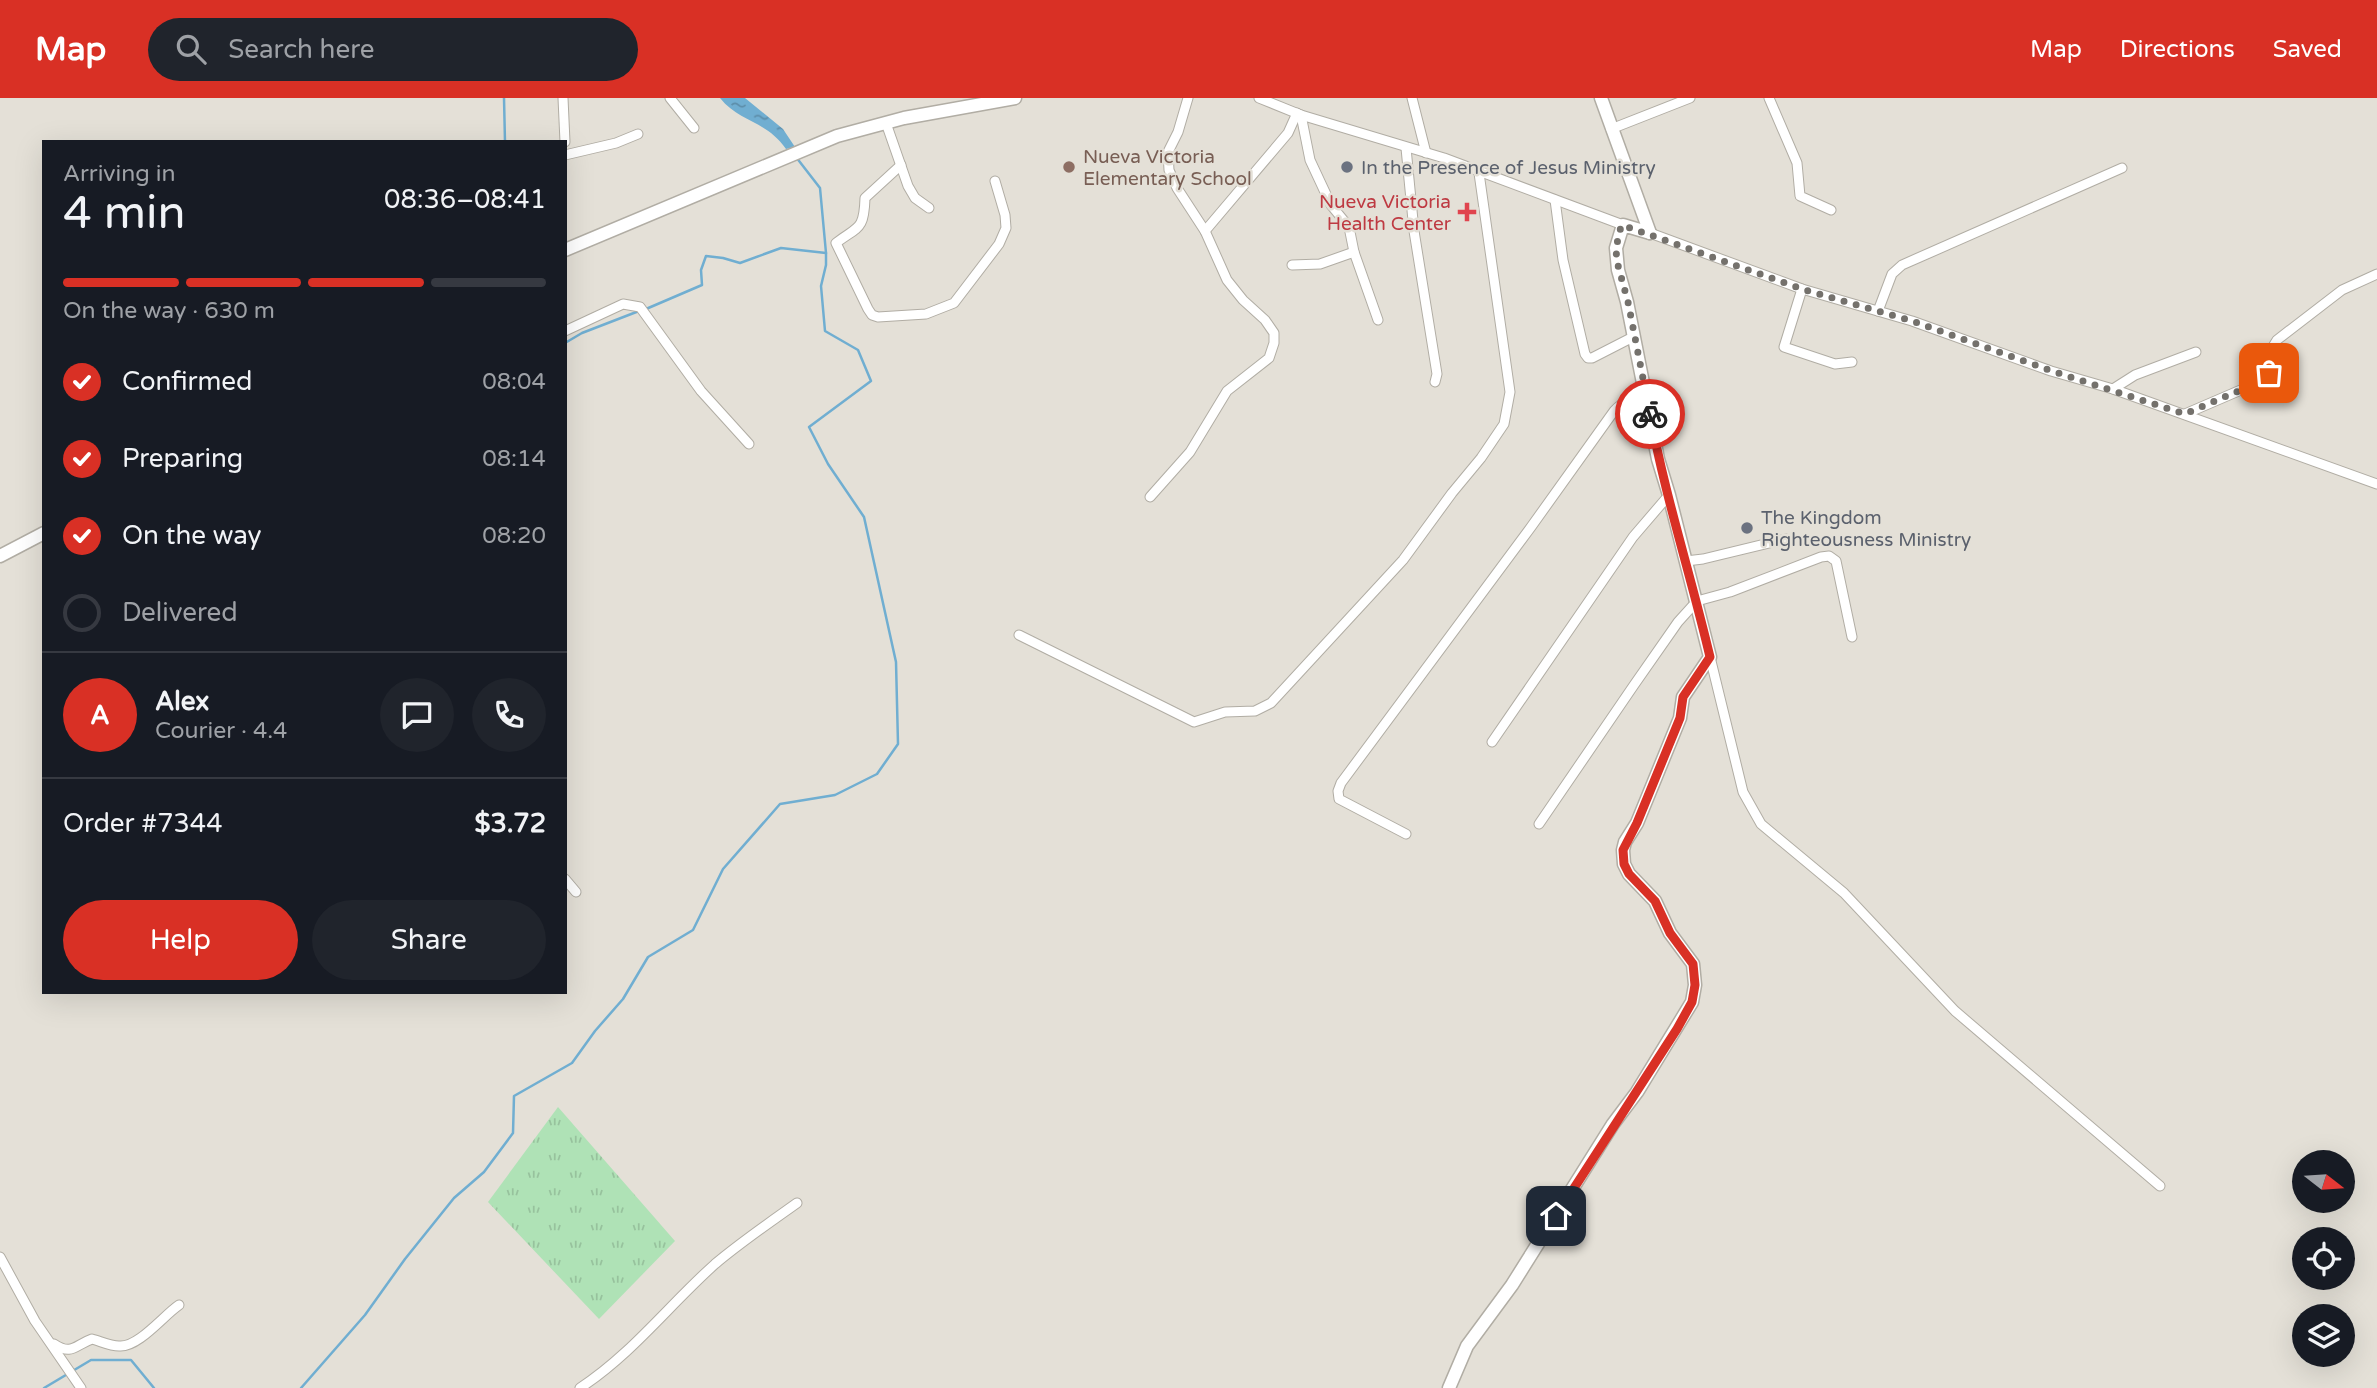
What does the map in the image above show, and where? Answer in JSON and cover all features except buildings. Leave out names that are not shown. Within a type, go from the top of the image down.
[{"type":"street","points":[[563,98],[565,140]]},
{"type":"street","points":[[670,98],[695,128]]},
{"type":"street","points":[[567,249],[837,136],[886,123],[1015,98]]},
{"type":"street","points":[[1150,498],[1190,452],[1227,391],[1269,358],[1274,344],[1274,333],[1265,320],[1227,280],[1205,231],[1177,188],[1167,158],[1188,98]]},
{"type":"street","points":[[1259,98],[1299,114],[1426,153],[1802,289],[1878,311],[1998,350],[2052,371],[2113,389],[2377,484]]},
{"type":"street","points":[[1412,98],[1426,153]]},
{"type":"street","points":[[1601,98],[1650,233]]},
{"type":"street","points":[[1611,129],[1690,98]]},
{"type":"street","points":[[1769,98],[1797,163],[1800,196],[1831,210]]},
{"type":"street","points":[[1205,231],[1288,133],[1299,114]]},
{"type":"street","points":[[1299,114],[1310,160],[1331,205],[1349,227],[1354,252],[1378,320]]},
{"type":"street","points":[[886,123],[915,198],[929,208]]},
{"type":"street","points":[[567,155],[616,143],[638,134]]},
{"type":"street","points":[[1406,148],[1414,231],[1437,374],[1435,383]]},
{"type":"street","points":[[901,165],[865,198],[863,222],[836,243],[868,309],[878,317],[926,314],[954,303],[999,244],[1006,228],[995,181]]},
{"type":"street","points":[[1878,311],[1892,274],[1902,265],[2122,168]]},
{"type":"street","points":[[1019,635],[1194,722],[1225,712],[1255,711],[1271,703],[1403,560],[1452,493],[1482,458],[1504,424],[1510,392],[1479,173]]},
{"type":"street","points":[[1555,201],[1563,260],[1585,354],[1592,358],[1633,337]]},
{"type":"street","points":[[1622,225],[1618,235],[1616,258],[1658,459],[1697,601],[1743,792],[1761,824],[1844,893],[1955,1011],[2160,1186]]},
{"type":"street","points":[[1292,265],[1320,264],[1354,252]]},
{"type":"street","points":[[2185,414],[2264,380],[2269,373],[2270,348],[2277,340],[2342,290],[2377,274]]},
{"type":"street","points":[[1802,289],[1784,347],[1828,363],[1843,365],[1852,362]]},
{"type":"street","points":[[567,330],[623,304],[640,307],[701,391],[750,444]]},
{"type":"street","points":[[2113,389],[2135,375],[2196,352]]},
{"type":"street","points":[[1406,834],[1339,799],[1341,783],[1614,411],[1622,402],[1629,400],[1647,402]]},
{"type":"street","points":[[1492,742],[1633,537],[1669,495]]},
{"type":"street","points":[[0,556],[42,534]]},
{"type":"street","points":[[1686,561],[1786,538]]},
{"type":"street","points":[[1539,824],[1678,622],[1697,601],[1730,592],[1829,556],[1836,561],[1852,637]]},
{"type":"street","points":[[1449,1388],[1467,1346],[1512,1285],[1613,1124],[1644,1082],[1692,1002],[1695,985],[1693,964],[1670,933],[1655,901],[1629,874],[1624,864],[1623,850],[1637,823],[1680,718],[1683,697],[1710,657]]},
{"type":"street","points":[[567,882],[576,892]]},
{"type":"street","points":[[580,1388],[618,1360],[714,1265],[797,1203]]},
{"type":"street","points":[[0,1257],[35,1321],[81,1388]]},
{"type":"street","points":[[50,1341],[63,1350],[75,1349],[92,1339],[125,1346],[135,1342],[179,1305]]},
{"type":"green space","points":[[558,1107],[675,1241],[599,1319],[488,1202]]},
{"type":"water","points":[[720,98],[745,98],[783,129],[795,147],[786,149],[770,132],[736,112]]},
{"type":"waterway","points":[[504,98],[505,140]]},
{"type":"waterway","points":[[301,1388],[365,1315],[454,1198],[484,1172],[513,1133],[514,1096],[572,1063],[623,999],[648,957],[693,930],[723,869],[780,804],[835,795],[877,774],[898,744],[896,662],[864,517],[828,464],[809,427],[871,381],[858,350],[825,331],[821,286],[826,253],[820,188],[796,157]]},
{"type":"waterway","points":[[646,309],[702,285],[701,270],[706,256],[740,263],[781,248],[826,253]]},
{"type":"waterway","points":[[567,342],[582,333],[639,311]]},
{"type":"waterway","points":[[44,1388],[91,1360],[131,1360],[154,1388]]},
{"type":"way so far","points":[[1650,414],[1628,302],[1616,258],[1618,235],[1622,225],[1802,289],[1912,321],[2052,371],[2185,414],[2264,380],[2269,373]]},
{"type":"place","name":"Nueva Victoria Elementary School","points":[[1069,167]]},
{"type":"place","name":"In the Presence of Jesus Ministry","points":[[1347,167]]},
{"type":"place","name":"Nueva Victoria Health Center","points":[[1467,212]]},
{"type":"place","name":"The Kingdom Righteousness Ministry","points":[[1747,528]]},
{"type":"route","points":[[1556,1216],[1613,1124],[1637,1093],[1677,1029],[1692,1002],[1695,985],[1693,964],[1670,933],[1655,901],[1629,874],[1623,857],[1625,842],[1637,823],[1680,718],[1683,697],[1710,657],[1658,459],[1650,414]]}]
